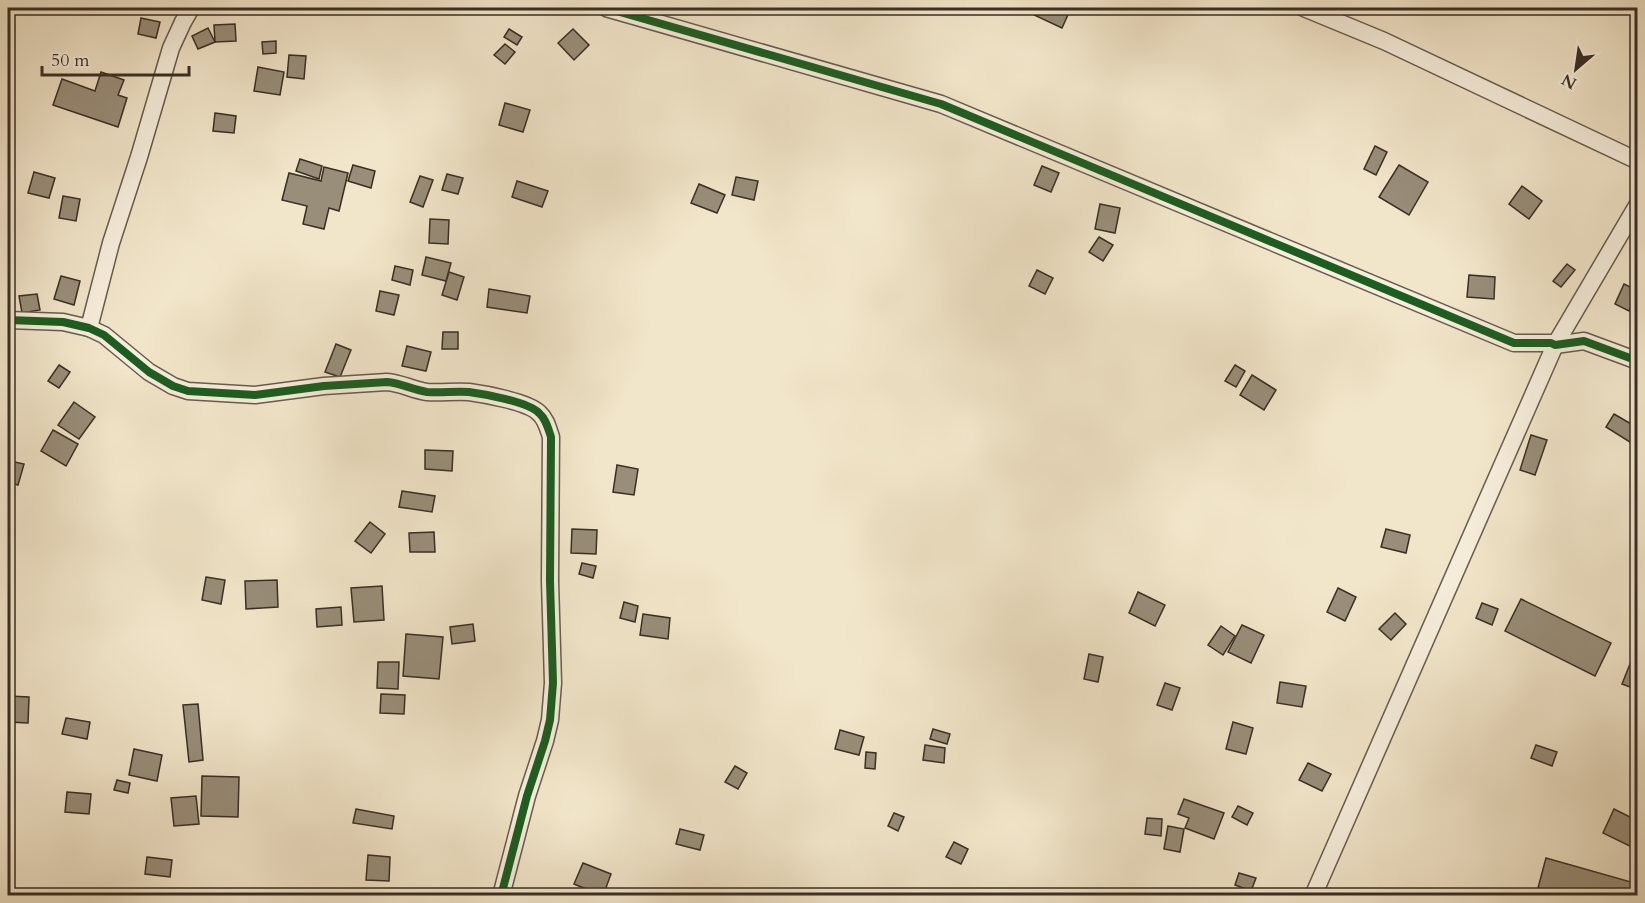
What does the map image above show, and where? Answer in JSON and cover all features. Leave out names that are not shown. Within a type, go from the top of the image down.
[{"type":"street","points":[[89,327],[111,243],[171,48],[191,8]]},
{"type":"street","points":[[606,8],[941,105],[1514,343],[1556,345],[1584,341],[1638,361]]},
{"type":"street","points":[[1304,8],[1384,41],[1638,161]]},
{"type":"street","points":[[1313,896],[1556,345],[1638,204]]},
{"type":"street","points":[[8,320],[63,322],[89,327],[104,335],[149,372],[173,386],[188,390],[255,394],[324,386],[395,382],[424,391],[470,392],[538,411],[551,437],[550,580],[553,683],[551,711],[545,741],[527,796],[501,896]]},
{"type":"building","points":[[17,8],[30,8],[21,14]]},
{"type":"building","points":[[1037,8],[1071,8],[1062,28],[1034,15]]},
{"type":"building","points":[[141,18],[160,22],[156,38],[138,34]]},
{"type":"building","points":[[235,24],[236,41],[215,42],[214,25]]},
{"type":"building","points":[[208,28],[215,42],[198,49],[192,36]]},
{"type":"building","points":[[509,29],[522,37],[517,45],[504,37]]},
{"type":"building","points":[[573,29],[589,45],[574,60],[558,43]]},
{"type":"building","points":[[276,41],[276,53],[263,54],[262,42]]},
{"type":"building","points":[[505,44],[515,52],[505,64],[494,55]]},
{"type":"building","points":[[289,55],[306,56],[304,79],[287,77]]},
{"type":"building","points":[[258,67],[284,72],[280,95],[254,91]]},
{"type":"building","points":[[101,72],[124,80],[118,95],[127,98],[118,127],[53,105],[62,79],[95,91]]},
{"type":"building","points":[[505,103],[530,110],[523,132],[499,125]]},
{"type":"building","points":[[215,113],[236,116],[234,133],[213,131]]},
{"type":"building","points":[[1375,146],[1387,152],[1376,175],[1364,169]]},
{"type":"building","points":[[300,159],[322,166],[319,179],[296,171]]},
{"type":"building","points":[[353,165],[375,171],[371,188],[348,181]]},
{"type":"building","points":[[1399,165],[1428,182],[1409,215],[1379,197]]},
{"type":"building","points":[[1042,166],[1059,173],[1051,192],[1034,185]]},
{"type":"building","points":[[324,167],[348,173],[339,211],[329,208],[324,229],[303,224],[307,206],[282,200],[289,173],[321,181]]},
{"type":"building","points":[[34,172],[55,178],[49,198],[28,193]]},
{"type":"building","points":[[447,174],[463,178],[458,194],[442,190]]},
{"type":"building","points":[[420,176],[433,180],[423,207],[410,202]]},
{"type":"building","points":[[736,177],[758,181],[754,200],[732,195]]},
{"type":"building","points":[[517,181],[548,191],[542,207],[512,197]]},
{"type":"building","points":[[699,184],[725,195],[717,213],[691,203]]},
{"type":"building","points":[[1522,186],[1542,201],[1529,219],[1509,204]]},
{"type":"building","points":[[63,196],[80,199],[76,221],[59,218]]},
{"type":"building","points":[[1100,204],[1120,208],[1115,233],[1095,229]]},
{"type":"building","points":[[430,219],[449,220],[448,244],[429,243]]},
{"type":"building","points":[[1099,237],[1113,245],[1103,261],[1089,252]]},
{"type":"building","points":[[426,257],[451,263],[446,281],[422,275]]},
{"type":"building","points":[[1567,264],[1575,270],[1561,287],[1553,281]]},
{"type":"building","points":[[395,266],[413,270],[410,285],[392,280]]},
{"type":"building","points":[[1037,270],[1053,278],[1045,294],[1029,286]]},
{"type":"building","points":[[449,272],[464,277],[457,300],[442,295]]},
{"type":"building","points":[[1469,275],[1495,277],[1494,299],[1467,297]]},
{"type":"building","points":[[61,276],[80,281],[74,305],[54,299]]},
{"type":"building","points":[[1624,284],[1638,291],[1629,311],[1615,304]]},
{"type":"building","points":[[489,289],[530,296],[527,313],[487,307]]},
{"type":"building","points":[[380,291],[399,295],[394,315],[376,311]]},
{"type":"building","points":[[37,294],[40,310],[22,313],[19,296]]},
{"type":"building","points":[[443,332],[458,332],[458,349],[442,349]]},
{"type":"building","points":[[336,344],[351,350],[340,377],[325,372]]},
{"type":"building","points":[[407,346],[431,352],[426,371],[402,366]]},
{"type":"building","points":[[59,365],[70,372],[59,388],[48,381]]},
{"type":"building","points":[[1235,365],[1245,371],[1236,387],[1225,381]]},
{"type":"building","points":[[1252,375],[1276,390],[1264,410],[1240,395]]},
{"type":"building","points":[[74,402],[95,417],[79,439],[58,425]]},
{"type":"building","points":[[1614,414],[1638,428],[1638,437],[1633,444],[1606,427]]},
{"type":"building","points":[[53,430],[78,444],[66,466],[41,451]]},
{"type":"building","points":[[1531,435],[1547,440],[1535,475],[1520,470]]},
{"type":"building","points":[[425,450],[453,451],[452,471],[425,469]]},
{"type":"building","points":[[10,461],[24,464],[18,485],[8,482]]},
{"type":"building","points":[[617,465],[638,469],[634,495],[613,492]]},
{"type":"building","points":[[8,484],[11,485],[8,510]]},
{"type":"building","points":[[402,491],[435,496],[432,512],[399,507]]},
{"type":"building","points":[[370,522],[385,534],[371,553],[355,541]]},
{"type":"building","points":[[572,529],[597,530],[596,554],[571,553]]},
{"type":"building","points":[[1386,529],[1410,535],[1406,553],[1381,547]]},
{"type":"building","points":[[434,532],[435,552],[410,552],[409,533]]},
{"type":"building","points":[[582,563],[596,566],[593,578],[579,574]]},
{"type":"building","points":[[206,577],[225,580],[221,604],[202,600]]},
{"type":"building","points":[[277,580],[278,607],[246,609],[245,581]]},
{"type":"building","points":[[382,586],[384,620],[354,622],[351,588]]},
{"type":"building","points":[[1338,588],[1356,597],[1345,621],[1327,612]]},
{"type":"building","points":[[1138,592],[1165,605],[1155,626],[1129,613]]},
{"type":"building","points":[[1521,599],[1611,643],[1595,676],[1505,631]]},
{"type":"building","points":[[624,602],[638,606],[635,622],[620,618]]},
{"type":"building","points":[[1482,603],[1498,609],[1492,625],[1476,618]]},
{"type":"building","points":[[341,607],[342,625],[317,627],[316,609]]},
{"type":"building","points":[[1395,613],[1406,624],[1391,640],[1379,629]]},
{"type":"building","points":[[643,614],[670,618],[668,639],[640,635]]},
{"type":"building","points":[[473,624],[475,641],[452,644],[450,627]]},
{"type":"building","points":[[1242,625],[1264,635],[1251,663],[1228,652]]},
{"type":"building","points":[[1221,626],[1235,636],[1223,655],[1208,645]]},
{"type":"building","points":[[406,634],[443,637],[439,679],[403,676]]},
{"type":"building","points":[[1089,654],[1103,657],[1098,682],[1084,679]]},
{"type":"building","points":[[378,662],[399,662],[398,689],[377,688]]},
{"type":"building","points":[[1630,664],[1638,667],[1638,690],[1622,684]]},
{"type":"building","points":[[1280,682],[1306,686],[1302,707],[1277,703]]},
{"type":"building","points":[[1165,683],[1180,688],[1172,710],[1157,705]]},
{"type":"building","points":[[381,694],[405,695],[404,714],[380,713]]},
{"type":"building","points":[[8,696],[29,697],[28,723],[8,722]]},
{"type":"building","points":[[198,704],[203,760],[189,762],[183,705]]},
{"type":"building","points":[[66,718],[90,722],[87,739],[62,734]]},
{"type":"building","points":[[1233,722],[1253,728],[1246,754],[1226,749]]},
{"type":"building","points":[[933,729],[950,734],[947,744],[930,739]]},
{"type":"building","points":[[840,730],[864,737],[859,755],[835,749]]},
{"type":"building","points":[[925,745],[945,748],[944,763],[923,760]]},
{"type":"building","points":[[1536,745],[1557,752],[1552,766],[1531,758]]},
{"type":"building","points":[[134,749],[162,755],[157,781],[129,775]]},
{"type":"building","points":[[866,752],[876,753],[875,769],[865,768]]},
{"type":"building","points":[[1308,763],[1331,774],[1322,791],[1299,780]]},
{"type":"building","points":[[735,766],[747,773],[738,789],[725,782]]},
{"type":"building","points":[[202,776],[239,777],[238,817],[201,816]]},
{"type":"building","points":[[117,780],[130,783],[128,793],[114,790]]},
{"type":"building","points":[[67,792],[91,794],[89,814],[65,812]]},
{"type":"building","points":[[196,796],[199,824],[174,826],[171,798]]},
{"type":"building","points":[[1184,799],[1224,813],[1214,839],[1185,828],[1189,818],[1178,814]]},
{"type":"building","points":[[1238,806],[1253,813],[1247,825],[1232,817]]},
{"type":"building","points":[[356,809],[394,816],[392,829],[353,823]]},
{"type":"building","points":[[1614,809],[1638,821],[1638,850],[1603,833]]},
{"type":"building","points":[[894,813],[904,817],[898,831],[888,826]]},
{"type":"building","points":[[1147,818],[1162,819],[1161,836],[1145,834]]},
{"type":"building","points":[[1168,826],[1184,829],[1180,852],[1164,849]]},
{"type":"building","points":[[680,829],[704,835],[700,850],[676,844]]},
{"type":"building","points":[[954,842],[968,849],[961,864],[946,857]]},
{"type":"building","points":[[368,855],[390,857],[389,881],[366,880]]},
{"type":"building","points":[[147,857],[172,860],[170,877],[145,874]]},
{"type":"building","points":[[1546,858],[1638,884],[1638,896],[1566,896],[1538,888]]},
{"type":"building","points":[[583,863],[611,874],[603,896],[574,884]]},
{"type":"building","points":[[1239,873],[1256,878],[1251,891],[1235,885]]},
{"type":"building","points":[[1237,889],[1239,896],[1225,896],[1225,892]]},
{"type":"cycle path","points":[[606,8],[941,104],[1514,343],[1551,343],[1555,345],[1584,341],[1638,361]]},
{"type":"cycle path","points":[[8,320],[63,322],[89,328],[104,335],[149,372],[173,386],[188,391],[255,395],[324,386],[387,382],[427,392],[469,392],[495,397],[526,405],[541,415],[551,437],[550,581],[553,683],[550,720],[501,896]]}]
